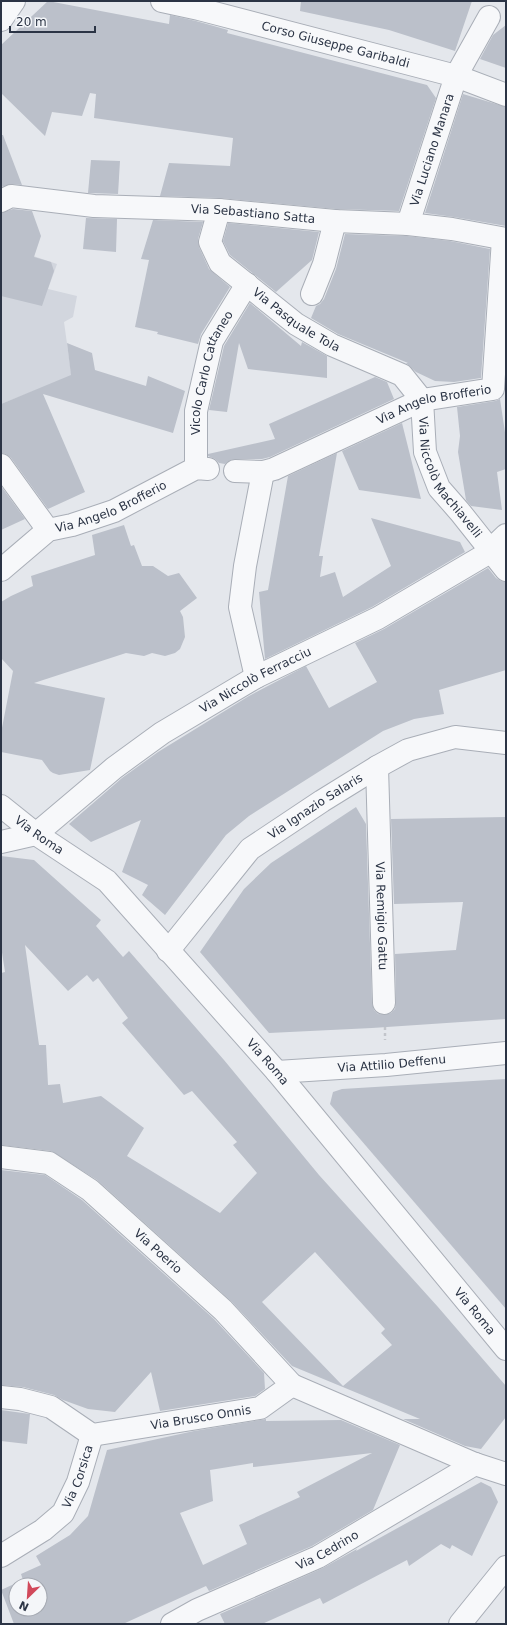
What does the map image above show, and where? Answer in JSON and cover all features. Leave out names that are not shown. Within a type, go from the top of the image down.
[{"type":"street","points":[[1,20],[14,1]]},
{"type":"street","name":"Corso Giuseppe Garibaldi","points":[[162,1],[200,5],[456,76],[506,95]]},
{"type":"street","name":"Via Luciano Manara","points":[[408,224],[456,76],[493,12]]},
{"type":"street","name":"Via Sebastiano Satta","points":[[1,201],[11,196],[94,206],[219,210],[335,221],[408,224],[452,229],[504,239]]},
{"type":"street","name":"Via Pasquale Tola","points":[[219,210],[210,242],[220,263],[296,324],[332,346],[402,375],[422,400]]},
{"type":"street","points":[[312,294],[324,264],[335,221]]},
{"type":"street","name":"Via Angelo Brofferio","points":[[235,471],[263,472],[274,469],[422,400],[500,392],[504,239]]},
{"type":"street","name":"Vicolo Carlo Cattaneo","points":[[202,468],[196,411],[212,341],[247,284]]},
{"type":"street","name":"Via Niccolò Machiavelli","points":[[422,400],[425,452],[439,488],[490,550]]},
{"type":"street","points":[[1,465],[48,530]]},
{"type":"street","name":"Via Angelo Brofferio","points":[[1,570],[48,530],[72,526],[114,511],[202,468]]},
{"type":"street","points":[[256,677],[240,607],[245,566],[263,472]]},
{"type":"street","name":"Via Niccolò Ferracciu","points":[[36,834],[114,768],[162,733],[256,677],[378,618],[485,555],[506,535]]},
{"type":"street","points":[[490,550],[506,570]]},
{"type":"street","name":"Via Ignazio Salaris","points":[[168,951],[250,849],[322,801],[408,750],[455,737],[506,743]]},
{"type":"street","name":"Via Remigio Gattu","points":[[378,767],[384,1003]]},
{"type":"street","name":"Via Roma","points":[[1,806],[36,834],[107,881],[277,1072],[506,1349]]},
{"type":"street","points":[[1,842],[36,834]]},
{"type":"street","name":"Via Attilio Deffenu","points":[[277,1072],[386,1065],[506,1053]]},
{"type":"street","name":"Via Poerio","points":[[1,1157],[49,1163],[90,1190],[223,1310],[292,1385]]},
{"type":"street","points":[[292,1385],[475,1464],[506,1474]]},
{"type":"street","name":"Via Brusco Onnis","points":[[92,1435],[260,1408],[292,1385]]},
{"type":"street","points":[[1,1397],[20,1399],[51,1407],[92,1435]]},
{"type":"street","name":"Via Corsica","points":[[1,1556],[43,1530],[64,1513],[78,1482],[92,1435]]},
{"type":"street","name":"Via Cedrino","points":[[172,1624],[200,1617],[318,1556],[475,1464]]},
{"type":"street","points":[[460,1624],[506,1567]]},
{"type":"path","points":[[384,1003],[386,1065]]},
{"type":"shaded area","points":[[1,245],[57,264],[48,289],[77,296],[73,317],[64,322],[73,387],[41,388],[1,404]]},
{"type":"building","points":[[48,1],[169,24],[170,15],[228,30],[227,33],[427,85],[436,98],[399,211],[336,209],[220,198],[160,196],[169,163],[230,166],[233,138],[94,118],[96,94],[90,93],[82,116],[52,112],[45,136],[1,93],[1,45]]},
{"type":"building","points":[[301,1],[472,1],[455,51],[389,30],[300,11]]},
{"type":"building","points":[[506,25],[506,68],[480,59],[493,35]]},
{"type":"building","points":[[463,94],[506,107],[506,226],[425,213]]},
{"type":"building","points":[[1,135],[3,135],[22,185],[12,184],[1,187]]},
{"type":"building","points":[[91,160],[120,161],[118,194],[88,193]]},
{"type":"building","points":[[13,209],[32,211],[41,236],[34,257],[51,262],[54,271],[42,306],[1,296],[1,213]]},
{"type":"building","points":[[86,218],[117,219],[116,252],[83,249]]},
{"type":"building","points":[[153,220],[203,222],[198,239],[199,247],[209,269],[230,287],[201,334],[198,344],[135,327],[149,260],[141,259]]},
{"type":"building","points":[[228,223],[319,232],[312,260],[276,292],[230,255],[223,241]]},
{"type":"building","points":[[345,234],[407,236],[450,241],[490,249],[481,378],[454,382],[435,381],[416,372],[406,363],[408,363],[338,334],[311,318],[316,306],[324,299],[336,269]]},
{"type":"building","points":[[250,303],[301,346],[302,342],[327,356],[327,378],[248,369],[239,343],[227,412],[209,410],[224,346]]},
{"type":"building","points":[[67,343],[92,353],[95,370],[146,386],[148,376],[185,391],[173,433],[43,394],[85,492],[48,509],[11,458],[6,454],[1,453],[1,404],[71,375]]},
{"type":"building","points":[[375,377],[387,382],[394,399],[270,457],[262,459],[235,459],[230,460],[225,464],[219,463],[215,459],[208,456],[208,454],[275,439],[269,424]]},
{"type":"building","points":[[500,399],[506,439],[506,469],[497,472],[502,510],[471,506],[466,500],[458,452],[460,436],[457,407]]},
{"type":"building","points":[[402,423],[421,499],[359,490],[342,451]]},
{"type":"building","points":[[337,453],[319,556],[323,556],[320,577],[335,572],[343,597],[391,566],[371,518],[460,542],[465,552],[372,607],[265,659],[259,592],[268,590],[288,476]]},
{"type":"building","points":[[1,486],[25,519],[1,530]]},
{"type":"building","points":[[124,525],[131,546],[134,545],[142,566],[153,566],[168,576],[179,573],[197,598],[180,611],[183,617],[185,637],[180,649],[175,653],[165,656],[152,653],[144,656],[126,653],[34,683],[105,698],[90,770],[59,775],[50,771],[42,760],[1,752],[1,733],[13,671],[1,658],[1,602],[33,586],[31,576],[95,555],[92,535]]},
{"type":"building","points":[[488,568],[496,578],[506,582],[506,670],[439,690],[444,714],[414,719],[383,731],[249,816],[226,835],[165,915],[142,895],[148,885],[122,872],[141,820],[91,842],[69,824],[122,778],[158,752],[249,696],[306,666],[329,708],[377,682],[355,643],[384,629]]},
{"type":"building","points":[[356,807],[366,824],[372,1003],[374,1010],[378,1014],[384,1015],[391,1013],[395,1009],[395,954],[456,950],[463,902],[394,904],[391,819],[506,817],[506,1019],[269,1033],[200,952],[244,889],[271,863]]},
{"type":"building","points":[[1,856],[34,860],[101,920],[96,926],[123,957],[129,951],[224,1060],[319,1175],[438,1307],[506,1386],[506,1417],[481,1449],[465,1446],[403,1419],[420,1419],[292,1366],[231,1301],[97,1180],[51,1151],[1,1145],[1,973],[5,972],[1,946]],"holes":[[[25,945],[68,991],[87,975],[93,982],[98,978],[128,1018],[122,1023],[184,1095],[192,1091],[237,1142],[233,1145],[257,1173],[220,1213],[127,1156],[144,1128],[101,1096],[63,1103],[60,1084],[48,1085],[46,1045],[39,1045]],[[315,1252],[385,1329],[381,1333],[392,1345],[343,1386],[262,1302]]]},
{"type":"building","points":[[506,1079],[506,1309],[330,1104],[333,1092],[342,1089]]},
{"type":"building","points":[[1,1170],[45,1175],[82,1200],[214,1319],[264,1373],[265,1389],[255,1396],[160,1411],[151,1372],[115,1412],[88,1409],[54,1395],[23,1387],[1,1385]]},
{"type":"building","points":[[1,1410],[30,1414],[27,1444],[1,1441]]},
{"type":"building","points":[[266,1419],[266,1421],[341,1420],[400,1445],[373,1510],[312,1546],[209,1591],[206,1586],[123,1624],[14,1624],[11,1617],[48,1617],[48,1577],[22,1577],[21,1574],[41,1565],[36,1556],[70,1535],[88,1516],[107,1450],[194,1431]],"holes":[[[372,1453],[297,1492],[300,1497],[239,1525],[247,1544],[203,1565],[180,1513],[213,1501],[210,1470],[253,1463],[253,1467]]]},
{"type":"building","points":[[481,1482],[491,1487],[498,1502],[472,1556],[452,1545],[450,1549],[441,1544],[409,1566],[407,1560],[323,1604],[320,1598],[262,1624],[225,1624],[220,1614],[323,1568]]},
{"type":"building","points":[[8,1587],[8,1608],[1,1590]]}]
